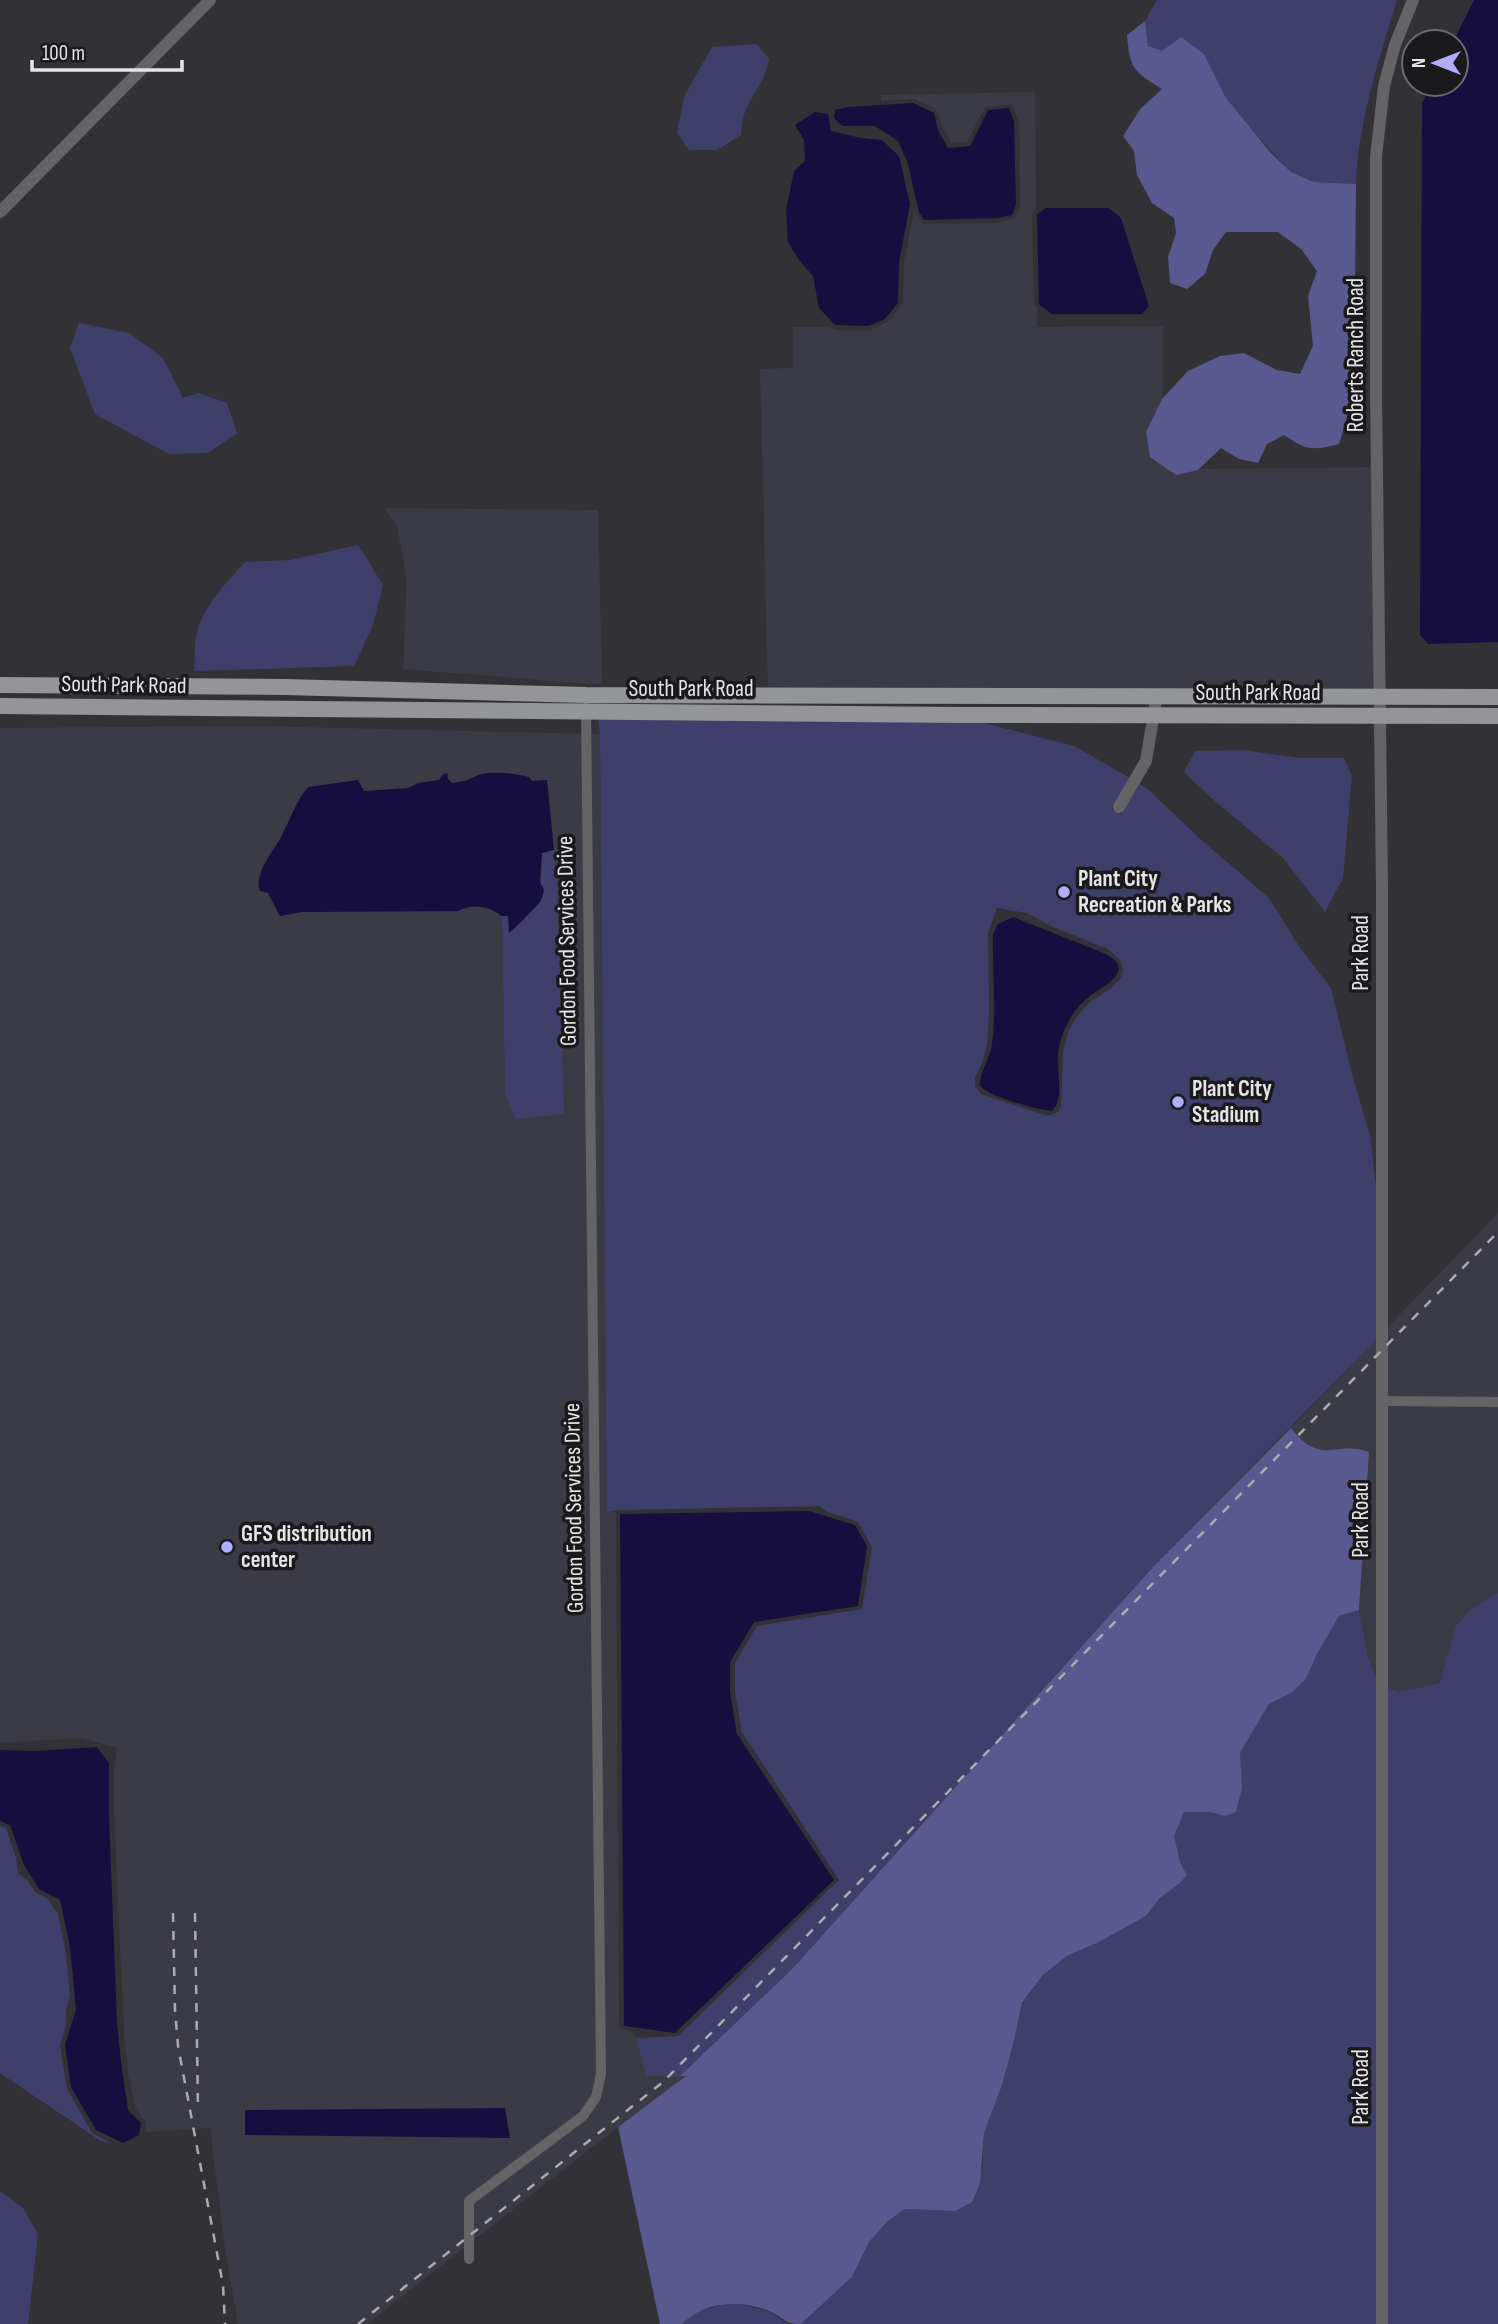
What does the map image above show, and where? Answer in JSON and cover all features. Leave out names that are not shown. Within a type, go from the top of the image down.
[{"type":"main road","name":"South Park Road","points":[[0,685],[285,687],[586,695],[982,696],[1155,704],[1381,706]]},
{"type":"main road","points":[[586,712],[605,705],[719,703],[758,694]]},
{"type":"main road","points":[[514,711],[533,706],[556,706],[586,695]]},
{"type":"main road","points":[[752,712],[760,707],[957,708],[982,696]]},
{"type":"main road","points":[[1381,706],[1498,697]]},
{"type":"main road","name":"South Park Road","points":[[0,706],[1000,715],[1155,704],[1239,715],[1381,706]]},
{"type":"main road","points":[[1381,706],[1498,707]]},
{"type":"main road","points":[[1381,706],[1498,716]]},
{"type":"street","points":[[0,212],[210,0]]},
{"type":"street","name":"Roberts Ranch Road","points":[[1381,706],[1376,394],[1376,158],[1384,86],[1395,45],[1413,0]]},
{"type":"street","name":"Gordon Food Services Drive","points":[[469,2259],[469,2201],[583,2116],[596,2097],[601,2074],[586,695]]},
{"type":"street","points":[[1119,807],[1146,761],[1155,704]]},
{"type":"street","name":"Park Road","points":[[1381,706],[1382,2324]]},
{"type":"street","points":[[1382,1401],[1498,1402]]},
{"type":"shaded area","points":[[1157,0],[1397,0],[1365,114],[1356,184],[1314,182],[1291,172],[1246,124],[1226,98],[1215,77],[1148,46],[1145,21]]},
{"type":"shaded area","points":[[1474,0],[1498,0],[1498,642],[1428,644],[1420,635],[1422,103],[1425,98],[1470,98],[1470,28],[1460,28]]},
{"type":"shaded area","points":[[1145,21],[1148,46],[1162,51],[1181,37],[1204,54],[1226,98],[1270,152],[1291,172],[1314,182],[1356,184],[1354,393],[1339,444],[1310,448],[1284,435],[1267,444],[1258,463],[1239,459],[1221,448],[1198,470],[1176,475],[1150,457],[1146,432],[1162,399],[1188,371],[1220,356],[1244,353],[1277,370],[1300,374],[1313,346],[1308,296],[1317,271],[1301,249],[1278,232],[1226,232],[1213,250],[1205,274],[1187,289],[1170,283],[1168,257],[1176,233],[1174,218],[1152,203],[1137,175],[1134,151],[1123,136],[1141,108],[1162,89],[1139,73],[1130,55],[1127,35]]},
{"type":"shaded area","points":[[757,44],[769,59],[762,80],[744,115],[741,135],[717,150],[689,150],[677,133],[684,97],[712,47]]},
{"type":"shaded area","points":[[1035,92],[1036,209],[1032,214],[1037,327],[1163,326],[1162,399],[1146,432],[1150,457],[1176,474],[1199,469],[1372,467],[1375,691],[768,689],[760,369],[793,368],[793,327],[868,331],[888,322],[903,303],[904,263],[914,211],[923,224],[998,223],[1015,218],[1020,205],[1019,121],[1012,104],[985,107],[967,142],[951,143],[936,109],[914,99],[881,101],[881,95]]},
{"type":"shaded area","points":[[913,103],[934,113],[938,130],[948,148],[970,146],[988,110],[1009,108],[1014,121],[1016,204],[1012,215],[998,218],[924,220],[919,212],[908,164],[898,141],[875,126],[842,126],[834,118],[835,110],[848,107]]},
{"type":"shaded area","points":[[815,112],[828,114],[831,131],[882,140],[899,156],[910,204],[899,262],[898,303],[885,319],[868,326],[835,325],[819,308],[813,276],[788,242],[786,210],[794,171],[805,161],[804,140],[795,125]]},
{"type":"shaded area","points":[[1046,208],[1109,208],[1121,218],[1149,306],[1142,314],[1051,314],[1039,304],[1037,214]]},
{"type":"shaded area","points":[[79,323],[129,333],[163,358],[183,398],[198,393],[227,403],[237,433],[208,453],[169,454],[95,414],[70,348]]},
{"type":"shaded area","points":[[384,508],[598,510],[602,685],[403,669],[407,580],[397,526]]},
{"type":"shaded area","points":[[358,545],[383,585],[373,625],[354,666],[194,671],[199,626],[216,596],[245,562],[290,560]]},
{"type":"shaded area","points":[[598,717],[972,720],[1074,746],[1130,778],[1111,809],[1121,814],[1140,784],[1149,790],[1200,839],[1269,898],[1300,948],[1331,988],[1370,1136],[1376,1185],[1377,1339],[1153,1567],[793,1968],[680,2076],[646,2076],[636,2038],[678,2036],[839,1880],[742,1732],[735,1692],[735,1663],[757,1626],[862,1609],[872,1547],[858,1522],[828,1512],[819,1506],[607,1512]],"holes":[[[997,908],[1027,913],[1051,926],[1108,949],[1120,960],[1123,970],[1121,978],[1109,990],[1091,1001],[1069,1030],[1063,1051],[1061,1107],[1051,1115],[981,1094],[975,1086],[975,1078],[987,1043],[988,933]]]},
{"type":"shaded area","points":[[250,726],[600,734],[607,1511],[616,1512],[619,2026],[630,2031],[636,2038],[647,2076],[687,2076],[367,2324],[238,2324],[225,2248],[210,2128],[145,2132],[146,2122],[136,2109],[128,2073],[114,1814],[117,1748],[82,1738],[0,1743],[0,728]],"holes":[[[448,773],[448,779],[452,783],[485,774],[516,774],[532,781],[515,1119],[505,1094],[502,916],[492,909],[470,905],[458,911],[301,912],[280,916],[268,893],[267,858],[290,819],[408,788],[418,783],[440,780]],[[245,2110],[510,2137],[246,2135]]]},
{"type":"shaded area","points":[[1243,750],[1299,758],[1344,758],[1352,776],[1343,878],[1325,912],[1283,858],[1184,772],[1195,751]]},
{"type":"shaded area","points":[[447,773],[452,783],[490,773],[524,776],[532,781],[547,780],[554,850],[542,853],[540,882],[544,890],[541,901],[509,933],[508,916],[481,907],[458,911],[302,912],[280,916],[268,893],[260,891],[259,881],[264,866],[308,787],[358,780],[364,791],[408,788],[418,783],[439,780]]},
{"type":"shaded area","points":[[554,850],[564,1114],[515,1119],[505,1094],[502,916],[509,916],[509,932],[540,902],[542,853]]},
{"type":"shaded area","points":[[1013,917],[1106,954],[1115,960],[1118,966],[1114,978],[1081,1004],[1065,1028],[1058,1052],[1058,1099],[1052,1111],[1025,1106],[980,1086],[991,1050],[993,1030],[993,934],[998,924]]},
{"type":"shaded area","points":[[1498,1213],[1498,1592],[1471,1609],[1440,1683],[1399,1692],[1388,1688],[1388,1327]]},
{"type":"shaded area","points":[[1377,1339],[1376,1677],[1368,1657],[1359,1610],[1368,1453],[1319,1451],[1299,1438],[1291,1428]]},
{"type":"shaded area","points":[[1291,1428],[1311,1447],[1320,1450],[1357,1449],[1369,1452],[1359,1610],[1339,1616],[1306,1679],[1291,1693],[1269,1704],[1240,1753],[1242,1788],[1236,1812],[1225,1816],[1210,1812],[1184,1812],[1174,1836],[1180,1862],[1187,1875],[1159,1899],[1146,1916],[1067,1956],[1043,1975],[1022,2003],[1001,2088],[984,2133],[980,2183],[972,2202],[955,2211],[905,2209],[888,2221],[869,2242],[852,2277],[801,2324],[787,2322],[760,2308],[724,2304],[701,2311],[682,2324],[660,2324],[618,2127],[686,2076],[680,2076],[793,1968],[1153,1567]]},
{"type":"shaded area","points":[[809,1511],[855,1525],[867,1546],[858,1606],[754,1622],[730,1662],[730,1692],[737,1734],[834,1880],[675,2033],[624,2026],[620,1514]]},
{"type":"shaded area","points":[[1498,1592],[1498,2324],[1388,2324],[1388,1688],[1399,1692],[1440,1683],[1456,1626],[1471,1609]]},
{"type":"shaded area","points":[[1359,1610],[1368,1657],[1376,1677],[1376,2324],[801,2324],[852,2277],[869,2242],[888,2221],[905,2209],[955,2211],[982,2170],[984,2133],[1001,2088],[1022,2004],[1043,1975],[1067,1956],[1146,1916],[1159,1899],[1187,1875],[1180,1862],[1173,1836],[1184,1812],[1210,1812],[1225,1816],[1240,1766],[1240,1753],[1269,1704],[1291,1693],[1306,1679],[1339,1616]]},
{"type":"shaded area","points":[[97,1747],[109,1763],[117,2023],[122,2070],[128,2110],[141,2123],[139,2135],[123,2143],[96,2130],[71,2087],[65,2045],[76,2009],[70,1947],[60,1900],[39,1889],[24,1865],[10,1825],[0,1821],[0,1750]]},
{"type":"shaded area","points":[[0,1826],[6,1828],[18,1873],[28,1881],[35,1892],[47,1898],[58,1914],[70,1995],[66,2026],[60,2045],[67,2089],[92,2133],[111,2143],[101,2141],[0,2073]]},
{"type":"shaded area","points":[[505,2108],[510,2138],[245,2135],[245,2110]]},
{"type":"shaded area","points":[[0,2191],[23,2208],[38,2234],[28,2324],[0,2324]]},
{"type":"shaded area","points":[[732,2302],[771,2312],[787,2324],[682,2324],[693,2313]]},
{"type":"railway","points":[[358,2324],[663,2082],[1498,1232]]},
{"type":"railway","points":[[173,1913],[178,2046],[223,2285],[225,2324]]},
{"type":"railway","points":[[195,1913],[198,2109]]},
{"type":"place","name":"Plant City Recreation & Parks","points":[[1064,892]]},
{"type":"place","name":"Plant City Stadium","points":[[1178,1102]]},
{"type":"place","name":"GFS distribution center","points":[[227,1547]]}]
